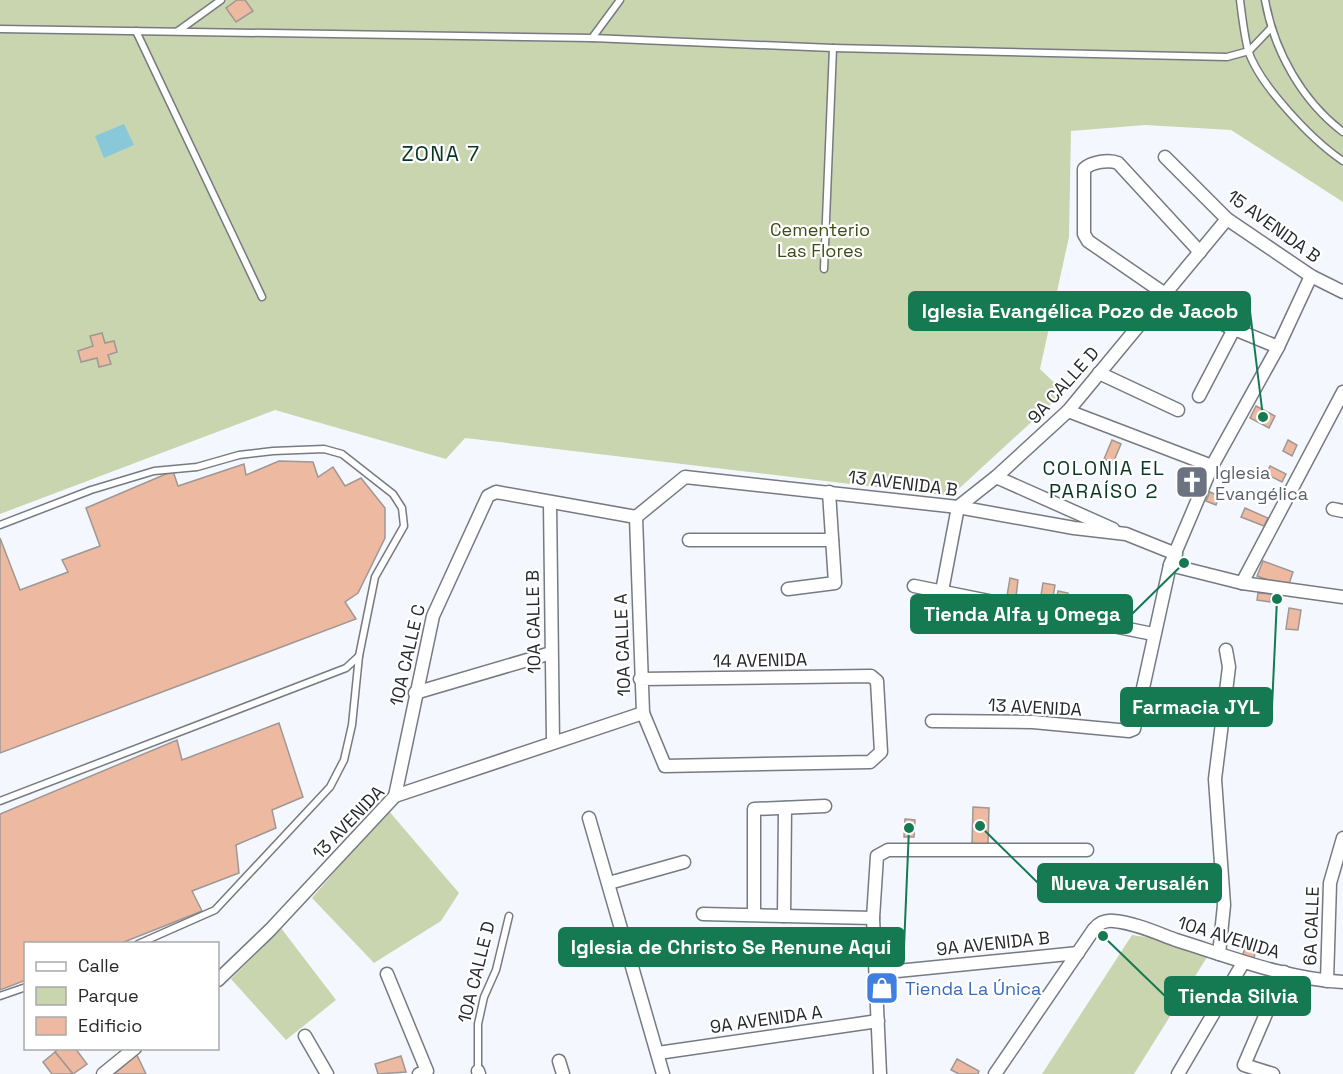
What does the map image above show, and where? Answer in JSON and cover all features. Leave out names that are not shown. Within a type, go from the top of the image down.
[{"type":"street","name":"15 AVENIDA B","points":[[1165,157],[1227,219],[1311,276],[1343,292]]},
{"type":"street","points":[[1200,252],[1118,163],[1113,161],[1088,165],[1084,169],[1084,234],[1088,241],[1165,294],[1234,329],[1278,347]]},
{"type":"street","name":"9A CALLE D","points":[[958,507],[996,477],[1068,411],[1227,219]]},
{"type":"street","points":[[914,586],[1153,634],[1173,560],[1212,466],[1278,347],[1311,276]]},
{"type":"street","points":[[1199,396],[1234,329]]},
{"type":"street","points":[[1099,373],[1178,410]]},
{"type":"street","points":[[1242,583],[1343,392]]},
{"type":"street","points":[[1068,411],[1212,466]]},
{"type":"street","name":"13 AVENIDA B","points":[[636,517],[683,477],[829,492],[958,507],[1074,528],[1126,534],[1173,560],[1242,583],[1343,597]]},
{"type":"street","points":[[996,477],[1126,534]]},
{"type":"street","name":"10A CALLE C","points":[[395,796],[426,641],[439,600],[488,496],[496,492],[550,503]]},
{"type":"street","points":[[788,589],[835,583],[829,492]]},
{"type":"street","points":[[550,503],[636,517]]},
{"type":"street","name":"10A CALLE B","points":[[550,503],[553,741]]},
{"type":"street","points":[[942,591],[958,507]]},
{"type":"street","name":"10A CALLE A","points":[[636,517],[643,713],[666,766]]},
{"type":"street","points":[[689,540],[832,540]]},
{"type":"street","name":"13 AVENIDA","points":[[932,721],[1033,722],[1129,731],[1136,728],[1153,634]]},
{"type":"street","points":[[1219,954],[1224,905],[1215,790],[1229,667],[1226,650]]},
{"type":"street","points":[[415,693],[551,653]]},
{"type":"street","name":"14 AVENIDA","points":[[640,679],[871,676],[877,681],[881,752],[870,762],[666,766]]},
{"type":"street","name":"13 AVENIDA","points":[[219,979],[270,930],[395,796],[553,741],[643,713]]},
{"type":"street","points":[[754,913],[755,808],[825,806]]},
{"type":"street","points":[[784,916],[785,808]]},
{"type":"street","points":[[589,818],[663,1074]]},
{"type":"street","name":"6A CALLE","points":[[1327,981],[1330,883],[1343,838]]},
{"type":"street","points":[[880,1074],[873,918],[875,858],[888,850],[1087,850]]},
{"type":"street","points":[[609,883],[684,862]]},
{"type":"street","points":[[703,914],[754,913],[873,918]]},
{"type":"street","name":"10A AVENIDA","points":[[1078,953],[1097,926],[1106,921],[1118,921],[1243,963],[1327,981],[1343,982]]},
{"type":"street","points":[[995,1074],[1078,953]]},
{"type":"street","name":"9A AVENIDA B","points":[[877,973],[1078,953]]},
{"type":"street","points":[[1178,1074],[1243,963]]},
{"type":"street","points":[[1273,1074],[1244,1065],[1284,972]]},
{"type":"street","points":[[387,974],[427,1071],[419,1074]]},
{"type":"street","name":"9A AVENIDA A","points":[[658,1053],[878,1021]]},
{"type":"street","points":[[305,1036],[327,1074]]},
{"type":"street","points":[[105,1074],[133,1050]]},
{"type":"street","points":[[559,1061],[564,1074]]},
{"type":"lane","points":[[178,32],[221,0]]},
{"type":"lane","points":[[592,38],[620,0]]},
{"type":"lane","points":[[1240,0],[1249,51],[1298,123],[1323,148],[1343,161]]},
{"type":"lane","points":[[1265,0],[1271,28],[1286,66],[1317,109],[1343,132]]},
{"type":"lane","points":[[0,29],[592,38],[833,48],[1227,57],[1249,51],[1271,28]]},
{"type":"lane","points":[[136,31],[262,297]]},
{"type":"lane","points":[[824,269],[833,48]]},
{"type":"lane","points":[[0,525],[91,490],[154,471],[197,467],[239,455],[273,451],[324,449],[342,454],[393,494],[402,508],[404,526],[375,577],[358,656],[352,724],[344,760],[330,787],[215,910],[143,942]]},
{"type":"lane","points":[[0,801],[346,668],[358,656]]},
{"type":"lane","name":"10A CALLE D","points":[[479,1072],[478,1024],[484,997],[496,970],[509,916]]},
{"type":"lane","points":[[0,996],[24,988]]},
{"type":"green space","name":"Cementerio Las Flores","points":[[0,0],[1343,0],[1343,202],[1231,130],[1145,125],[1071,131],[1069,237],[1040,369],[1064,392],[951,496],[465,438],[446,459],[275,410],[0,514]]},
{"type":"green space","points":[[388,810],[459,893],[441,921],[374,963],[312,898]]},
{"type":"green space","points":[[281,928],[336,1000],[286,1040],[231,979]]},
{"type":"green space","points":[[1132,935],[1166,940],[1209,954],[1134,1074],[1042,1074]]},
{"type":"water","points":[[124,124],[134,145],[104,158],[95,136]]},
{"type":"building","points":[[237,0],[245,0],[253,11],[236,22],[226,8]]},
{"type":"building","points":[[102,333],[105,343],[114,341],[117,352],[108,355],[111,364],[99,367],[97,358],[81,362],[78,351],[93,346],[90,336]]},
{"type":"building","points":[[1256,406],[1275,416],[1269,428],[1250,418]]},
{"type":"building","points":[[1112,440],[1121,444],[1113,463],[1104,459]]},
{"type":"building","points":[[1288,440],[1297,445],[1292,456],[1283,451]]},
{"type":"building","points":[[279,461],[313,462],[318,477],[333,467],[345,486],[361,478],[385,508],[385,538],[358,593],[345,602],[356,619],[0,753],[0,538],[20,590],[68,572],[62,560],[100,546],[86,508],[173,471],[178,486],[244,464],[246,475]]},
{"type":"building","points":[[1270,466],[1286,474],[1282,482],[1266,474]]},
{"type":"building","name":"Iglesia Evangélica","points":[[1187,476],[1199,481],[1197,488],[1184,483]]},
{"type":"building","points":[[1210,492],[1219,496],[1216,505],[1206,501]]},
{"type":"building","points":[[1245,508],[1268,518],[1264,526],[1241,517]]},
{"type":"building","points":[[1263,561],[1293,572],[1288,587],[1257,576]]},
{"type":"building","points":[[1010,578],[1018,580],[1016,597],[1007,596]]},
{"type":"building","points":[[1043,583],[1055,585],[1051,609],[1039,607]]},
{"type":"building","points":[[1058,591],[1068,593],[1065,610],[1055,608]]},
{"type":"building","points":[[1258,593],[1271,594],[1270,602],[1257,600]]},
{"type":"building","points":[[1289,608],[1301,610],[1298,630],[1286,629]]},
{"type":"building","points":[[279,723],[303,797],[272,810],[276,828],[236,845],[239,873],[192,891],[202,911],[124,942],[24,942],[24,981],[0,990],[0,814],[177,740],[182,760]]},
{"type":"building","points":[[973,807],[989,808],[988,845],[972,844]]},
{"type":"building","points":[[905,819],[915,820],[914,837],[904,837]]},
{"type":"building","points":[[1245,947],[1256,950],[1253,961],[1242,958]]},
{"type":"building","points":[[57,1050],[76,1050],[87,1064],[73,1074],[55,1052]]},
{"type":"building","points":[[135,1051],[146,1074],[108,1074]]},
{"type":"building","points":[[55,1052],[73,1074],[52,1074],[43,1062]]},
{"type":"building","points":[[401,1056],[406,1072],[378,1074],[375,1064]]},
{"type":"building","points":[[957,1059],[979,1071],[978,1074],[959,1074],[951,1070]]},
{"type":"place","name":"Iglesia Evangélica Pozo de Jacob","points":[[1263,417]]},
{"type":"place","name":"Iglesia Evangélica","points":[[1192,482]]},
{"type":"place","name":"Tienda Alfa y Omega","points":[[1184,563]]},
{"type":"place","name":"Farmacia JYL","points":[[1277,599]]},
{"type":"place","name":"Nueva Jerusalén","points":[[980,826]]},
{"type":"place","name":"Iglesia de Christo Se Renune Aqui","points":[[909,828]]},
{"type":"place","name":"Tienda Silvia","points":[[1103,936]]},
{"type":"place","name":"Tienda La Única","points":[[882,988]]},
{"type":"district","name":"ZONA 7","points":[[441,153]]},
{"type":"district","name":"COLONIA EL PARAÍSO 2","points":[[1104,480]]}]
